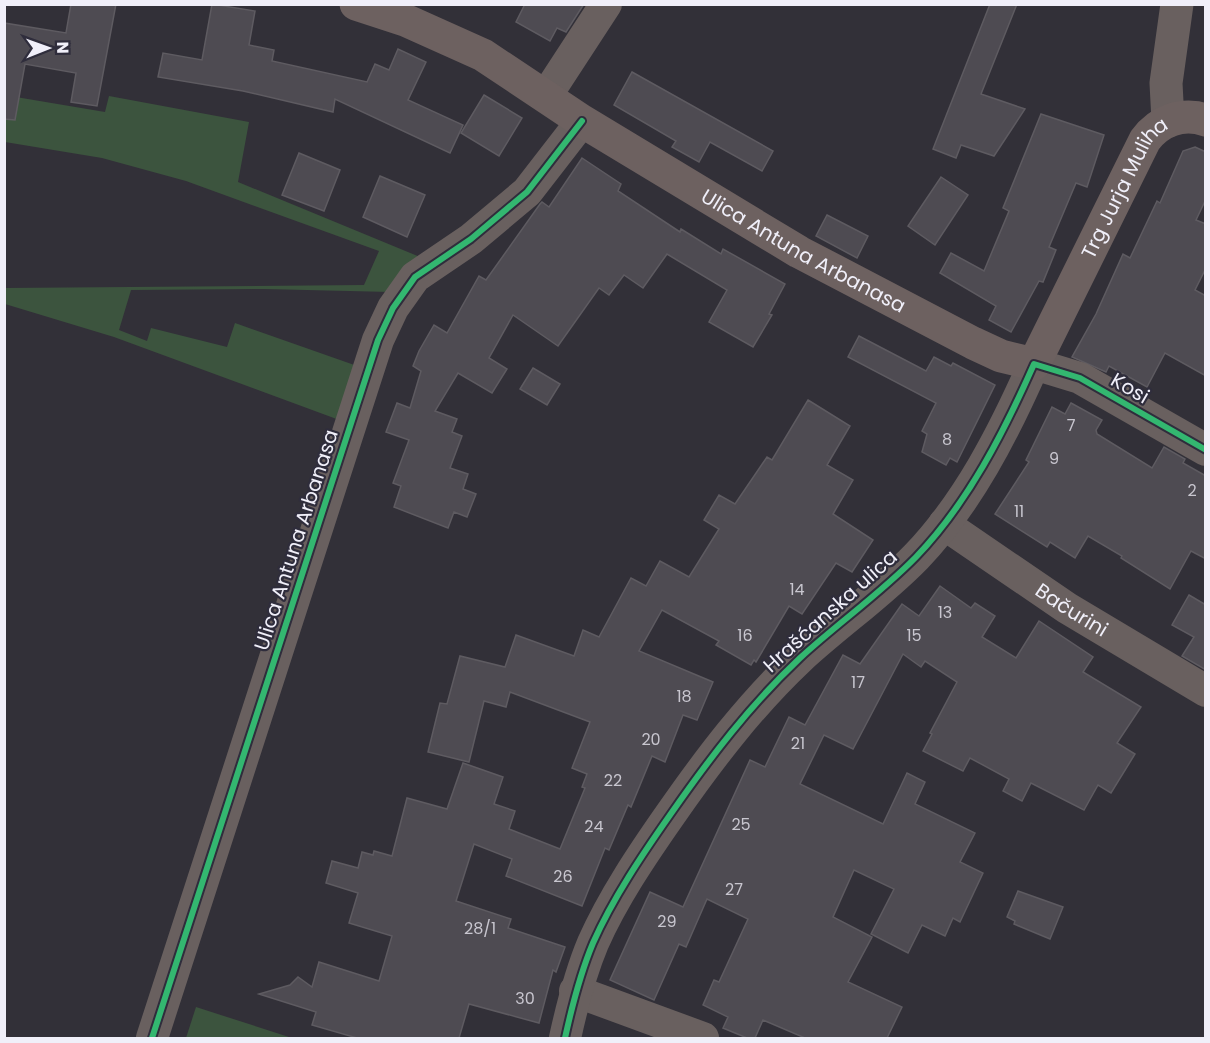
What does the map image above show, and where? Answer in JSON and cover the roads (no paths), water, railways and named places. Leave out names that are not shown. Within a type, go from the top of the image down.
[{"type":"main road","name":"Ulica Antuna Arbanasa","points":[[356,4],[442,34],[483,55],[582,121],[798,252],[982,348],[1001,356],[1034,364]]},
{"type":"main road","points":[[1167,121],[1188,117],[1206,120]]},
{"type":"main road","name":"Trg Jurja Muliha","points":[[1034,364],[1145,140],[1150,133],[1167,121]]},
{"type":"street","points":[[546,96],[606,4]]},
{"type":"street","name":"Trg Jurja Muliha","points":[[1167,121],[1166,83],[1177,4]]},
{"type":"street","name":"Ulica Antuna Arbanasa","points":[[152,1038],[378,340],[393,308],[415,277],[471,239],[527,192],[582,121]]},
{"type":"street","name":"Kosi","points":[[1034,364],[1080,378],[1206,450]]},
{"type":"street","name":"Hrašćanska ulica","points":[[565,1038],[575,991],[594,942],[621,891],[676,806],[732,730],[800,659],[883,589],[944,524],[998,439],[1034,364]]},
{"type":"street","name":"Bačurini","points":[[944,524],[1067,608],[1206,691]]},
{"type":"street","points":[[575,991],[703,1038]]}]
